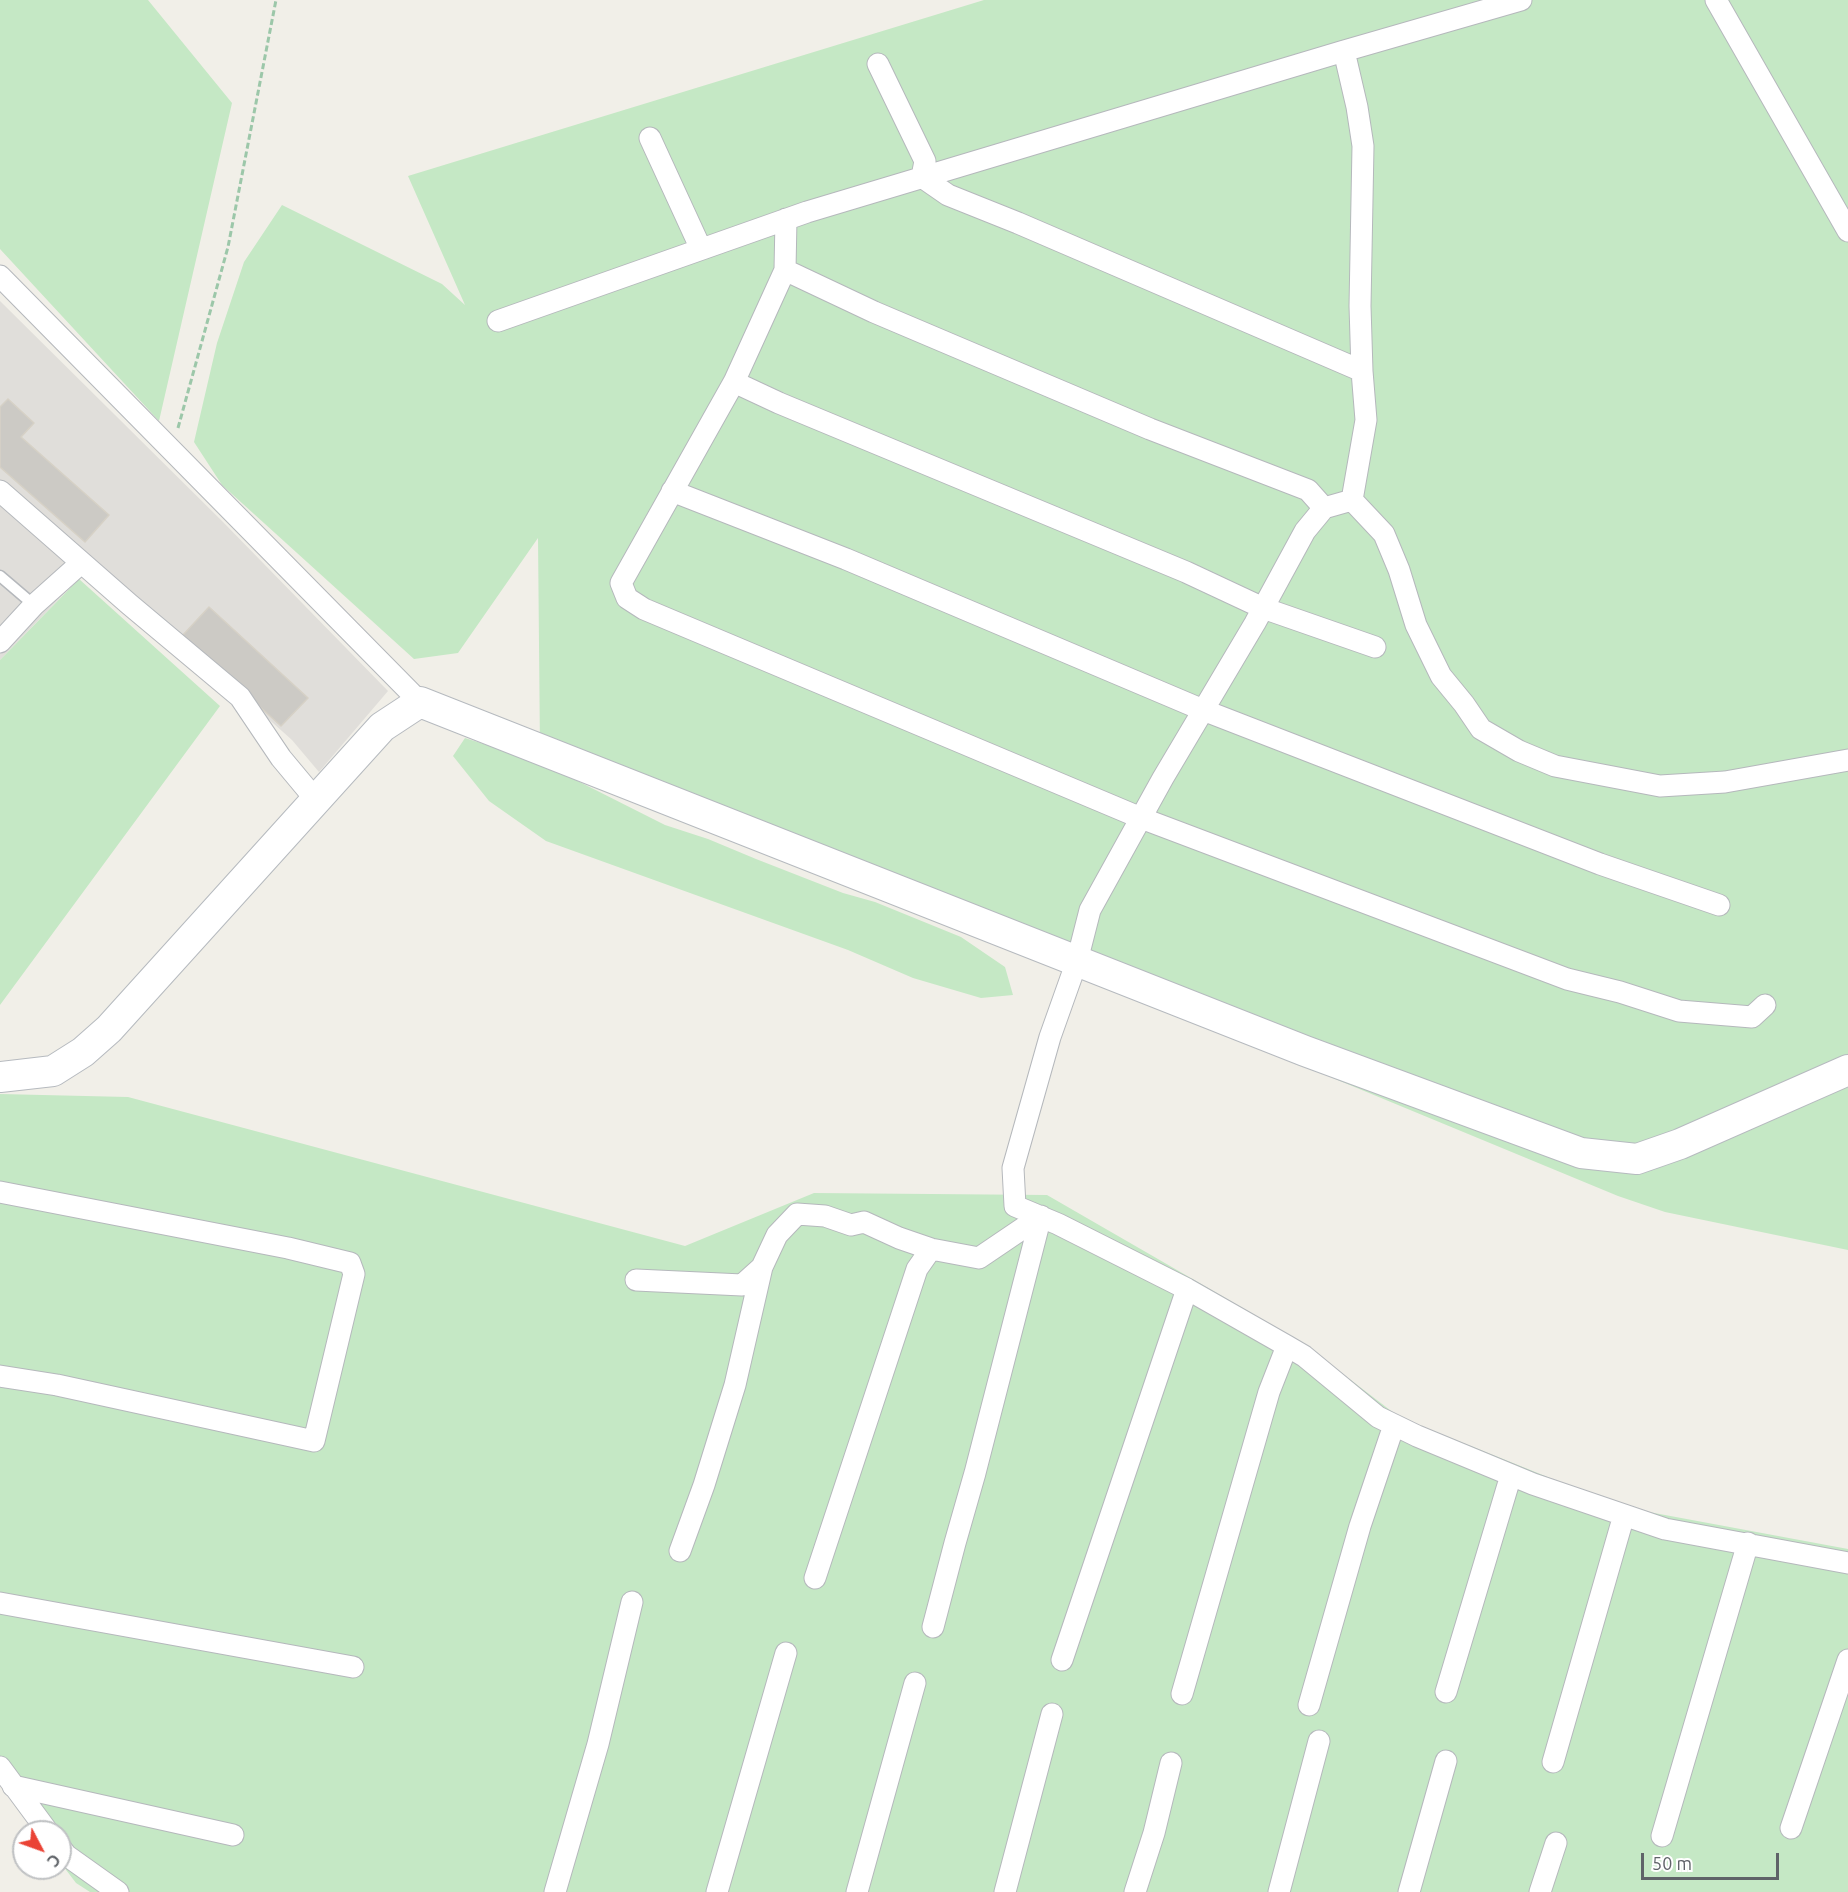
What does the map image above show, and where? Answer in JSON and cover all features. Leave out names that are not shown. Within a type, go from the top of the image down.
[{"type":"street","points":[[498,321],[786,219],[1521,0]]},
{"type":"street","points":[[1716,0],[1848,231]]},
{"type":"street","points":[[1344,51],[1363,146],[1360,306],[1366,420],[1352,500]]},
{"type":"street","points":[[878,64],[925,161],[922,177]]},
{"type":"street","points":[[650,138],[701,249]]},
{"type":"street","points":[[922,177],[948,195],[1362,372]]},
{"type":"street","points":[[786,219],[785,270],[735,382],[621,584],[627,598],[644,609],[1141,818],[1567,979],[1679,1011],[1752,1017],[1765,1005]]},
{"type":"street","points":[[785,270],[873,312],[1150,429],[1308,490],[1324,508]]},
{"type":"street","points":[[0,276],[420,702],[1305,1051],[1581,1153],[1637,1159],[1680,1144],[1848,1070]]},
{"type":"street","points":[[735,382],[779,403],[1164,563],[1263,608],[1375,647]]},
{"type":"street","points":[[0,491],[240,697],[281,758],[316,800]]},
{"type":"street","points":[[672,491],[846,559],[1203,710],[1600,864],[1719,905]]},
{"type":"street","points":[[1352,500],[1324,508],[1305,531],[1090,910],[1077,961],[1050,1037],[1013,1168],[1015,1206],[1041,1216],[1187,1289],[1287,1346],[1304,1356],[1378,1417],[1417,1436],[1511,1475],[1665,1529],[1848,1563]]},
{"type":"street","points":[[1352,500],[1383,534],[1400,570],[1416,625],[1441,676],[1464,704],[1480,729],[1519,751],[1555,766],[1660,786],[1725,782],[1848,760]]},
{"type":"street","points":[[0,642],[34,605],[81,562]]},
{"type":"street","points":[[0,1077],[53,1071],[83,1052],[109,1029],[382,727],[420,702]]},
{"type":"street","points":[[0,1192],[288,1248],[350,1263],[354,1274],[314,1441],[57,1385],[0,1376]]},
{"type":"street","points":[[680,1551],[704,1485],[735,1385],[762,1267],[777,1235],[797,1214],[825,1216],[851,1225],[864,1222],[931,1249],[979,1258],[1041,1216]]},
{"type":"street","points":[[933,1627],[1041,1216]]},
{"type":"street","points":[[815,1578],[917,1269],[931,1249]]},
{"type":"street","points":[[636,1280],[742,1286],[762,1267]]},
{"type":"street","points":[[1062,1660],[1187,1289]]},
{"type":"street","points":[[1182,1694],[1269,1392],[1287,1346]]},
{"type":"street","points":[[1310,1705],[1360,1526],[1394,1425]]},
{"type":"street","points":[[1446,1692],[1511,1475]]},
{"type":"street","points":[[1552,1762],[1624,1515]]},
{"type":"street","points":[[1662,1836],[1748,1544]]},
{"type":"street","points":[[555,1892],[598,1744],[632,1602]]},
{"type":"street","points":[[0,1603],[353,1667]]},
{"type":"street","points":[[717,1892],[786,1653]]},
{"type":"street","points":[[1791,1828],[1848,1660]]},
{"type":"street","points":[[857,1892],[915,1683]]},
{"type":"street","points":[[1005,1892],[1052,1714]]},
{"type":"street","points":[[1279,1892],[1319,1741]]},
{"type":"street","points":[[1409,1892],[1446,1761]]},
{"type":"street","points":[[1135,1892],[1154,1833],[1171,1763]]},
{"type":"street","points":[[0,1767],[39,1820]]},
{"type":"street","points":[[13,1786],[233,1835]]},
{"type":"street","points":[[1540,1892],[1556,1843]]},
{"type":"street","points":[[72,1859],[118,1892]]},
{"type":"lane","points":[[0,576],[34,605]]},
{"type":"path","points":[[172,450],[228,247],[276,0]]},
{"type":"shaded area","points":[[0,301],[223,522],[388,691],[319,772],[292,740],[94,563],[0,660]]},
{"type":"green space","points":[[0,0],[148,0],[232,103],[159,421],[0,249]]},
{"type":"green space","points":[[984,0],[1848,0],[1848,1250],[1665,1212],[1618,1196],[540,750],[538,538],[458,653],[414,659],[222,485],[194,442],[217,343],[244,262],[282,205],[442,284],[465,305],[408,176]]},
{"type":"green space","points":[[79,579],[220,706],[0,1005],[0,660]]},
{"type":"green space","points":[[465,738],[540,762],[665,825],[708,839],[843,893],[875,902],[961,937],[1005,967],[1013,995],[981,998],[913,978],[848,950],[546,841],[489,801],[453,756]]},
{"type":"green space","points":[[0,1094],[128,1097],[685,1246],[814,1193],[1047,1195],[1300,1341],[1399,1417],[1622,1507],[1848,1549],[1848,1892],[90,1892],[72,1878],[72,1820],[29,1820],[0,1780]]},
{"type":"building","points":[[8,399],[34,423],[21,437],[109,515],[85,542],[0,467],[0,407]]},
{"type":"building","points":[[209,607],[308,698],[281,726],[182,636]]}]
